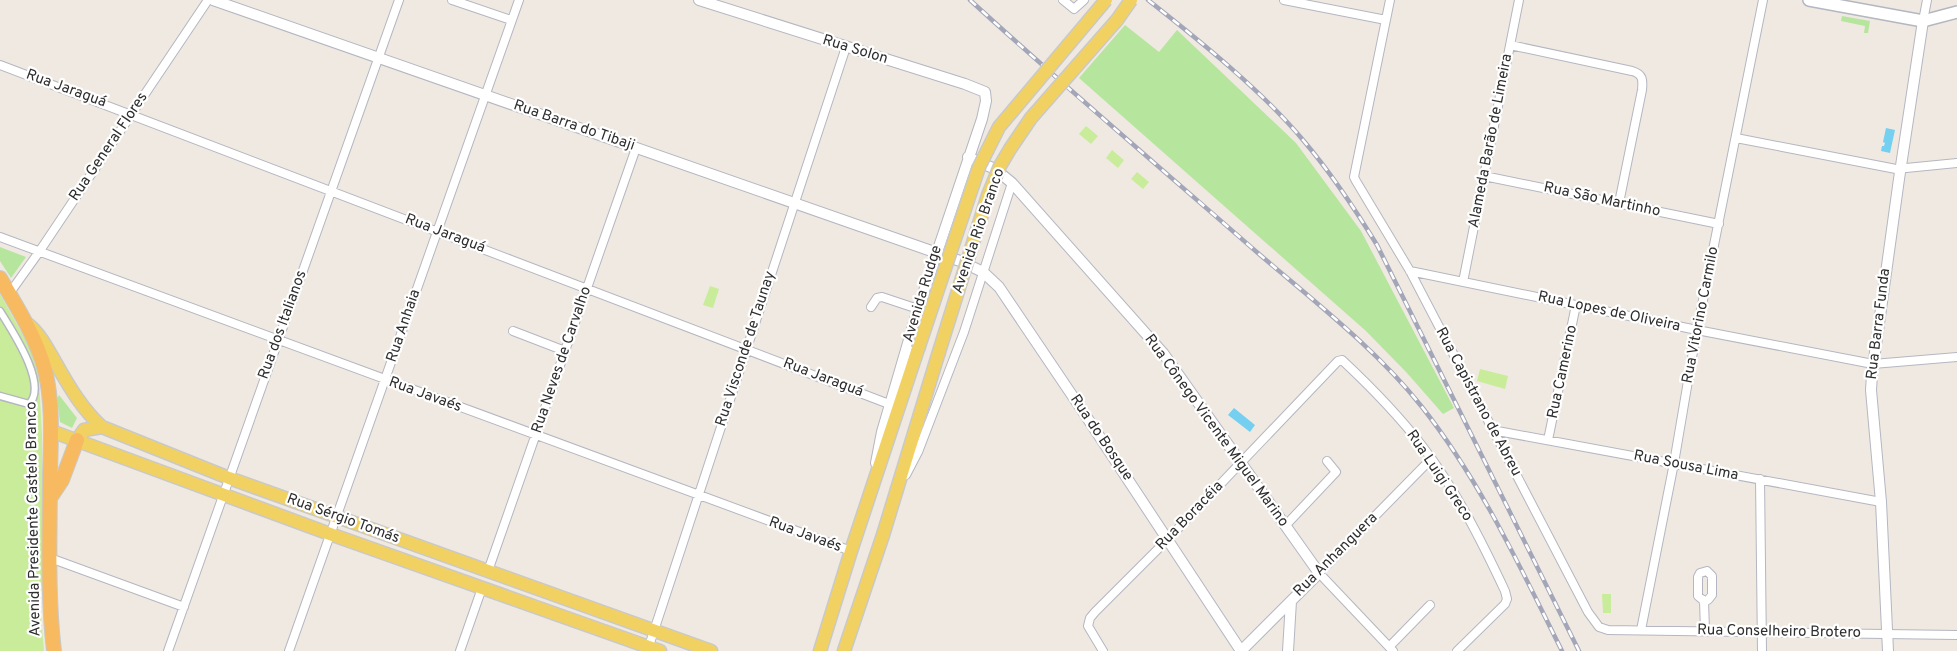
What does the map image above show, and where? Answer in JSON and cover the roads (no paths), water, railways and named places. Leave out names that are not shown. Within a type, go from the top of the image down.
[{"type":"highway","name":"Avenida Presidente Castelo Branco","points":[[0,278],[24,320],[46,373],[51,431],[50,618],[54,651]]},
{"type":"highway","points":[[50,498],[62,480],[77,440]]},
{"type":"main road","name":"Avenida Rio Branco","points":[[918,349],[979,167],[990,142],[999,127],[1106,0]]},
{"type":"main road","name":"Avenida Rio Branco","points":[[895,493],[984,210],[1000,166],[1031,118],[1131,0]]},
{"type":"main road","points":[[1809,0],[1923,21],[1957,12]]},
{"type":"main road","name":"Rua Sérgio Tomás","points":[[24,320],[37,332],[87,412],[102,426],[229,478],[711,651]]},
{"type":"main road","name":"Avenida Rudge","points":[[820,651],[850,551],[918,349]]},
{"type":"main road","points":[[77,440],[84,430],[102,426]]},
{"type":"main road","name":"Rua Sérgio Tomás","points":[[51,431],[652,650]]},
{"type":"main road","points":[[844,651],[895,493]]},
{"type":"street","name":"Rua General Flores","points":[[9,294],[208,0]]},
{"type":"street","name":"Rua Barra do Tibaji","points":[[213,0],[935,253]]},
{"type":"street","name":"Rua dos Italianos","points":[[168,651],[399,0]]},
{"type":"street","points":[[452,0],[511,20]]},
{"type":"street","name":"Rua Anhaia","points":[[288,651],[519,0]]},
{"type":"street","points":[[1062,0],[1074,9],[1084,0]]},
{"type":"street","points":[[1284,0],[1386,20],[1390,0]]},
{"type":"street","name":"Alameda Barão de Limeira","points":[[1463,282],[1519,0]]},
{"type":"street","name":"Rua Vitorino Carmilo","points":[[1641,630],[1674,463],[1697,330],[1763,0]]},
{"type":"street","name":"Rua Barra Funda","points":[[1888,651],[1880,502],[1871,390],[1900,170],[1927,0]]},
{"type":"street","name":"Rua Solon","points":[[704,1],[980,89],[985,92],[986,96],[982,119]]},
{"type":"street","name":"Rua Capistrano de Abreu","points":[[1386,20],[1354,176],[1410,271],[1588,612],[1601,628]]},
{"type":"street","points":[[1510,45],[1640,74],[1642,90],[1619,203]]},
{"type":"street","name":"Rua Visconde de Taunay","points":[[652,650],[654,630],[846,47]]},
{"type":"street","name":"Rua Jaraguá","points":[[0,65],[889,404]]},
{"type":"street","name":"Avenida Rudge","points":[[877,472],[878,448],[889,404],[935,253],[982,119]]},
{"type":"street","points":[[1736,138],[1900,170],[1957,163]]},
{"type":"street","name":"Rua Neves de Carvalho","points":[[488,571],[636,148]]},
{"type":"street","name":"Rua Cônego Vicente Miguel Marino","points":[[968,157],[995,169],[1012,183],[1156,345],[1319,572],[1391,649]]},
{"type":"street","name":"Rua São Martinho","points":[[1484,176],[1719,224]]},
{"type":"street","points":[[895,493],[918,452],[964,332],[1012,183]]},
{"type":"street","name":"Rua Javaés","points":[[0,238],[850,551]]},
{"type":"street","name":"Rua do Bosque","points":[[935,253],[960,261],[983,272],[999,288],[1241,651]]},
{"type":"street","name":"Rua Lopes de Oliveira","points":[[1410,271],[1873,364],[1957,357]]},
{"type":"street","points":[[871,307],[877,298],[882,297],[918,309]]},
{"type":"street","name":"Rua Camerino","points":[[1548,440],[1576,305]]},
{"type":"street","points":[[0,311],[26,355],[32,373],[34,392],[33,400],[28,404],[0,396]]},
{"type":"street","points":[[513,331],[565,351]]},
{"type":"street","name":"Rua Boracéia","points":[[1103,651],[1090,633],[1088,622],[1095,612],[1168,539],[1338,361],[1342,360]]},
{"type":"street","name":"Rua Luigi Greco","points":[[1342,360],[1406,427],[1431,459],[1474,529],[1506,595],[1507,602],[1502,608],[1457,651]]},
{"type":"street","name":"Rua Sousa Lima","points":[[1492,430],[1880,502]]},
{"type":"street","name":"Rua Anhanguera","points":[[1241,651],[1431,459]]},
{"type":"street","points":[[1285,526],[1336,472],[1327,461]]},
{"type":"street","points":[[1760,479],[1762,651]]},
{"type":"street","points":[[50,558],[184,607]]},
{"type":"street","points":[[460,651],[482,588]]},
{"type":"street","points":[[1288,651],[1291,601]]},
{"type":"street","points":[[1704,601],[1705,631]]},
{"type":"street","points":[[1391,649],[1430,605]]},
{"type":"street","name":"Rua Conselheiro Brotero","points":[[1601,628],[1957,635]]},
{"type":"water","points":[[1886,128],[1895,130],[1890,153],[1881,151],[1885,143],[1883,142]]},
{"type":"water","points":[[1234,408],[1255,425],[1250,432],[1228,415]]},
{"type":"railway","points":[[970,0],[1385,365],[1422,407],[1463,465],[1515,557],[1562,651]]},
{"type":"railway","points":[[1148,0],[1209,49],[1286,121],[1333,178],[1351,205],[1377,245],[1579,651]]}]
